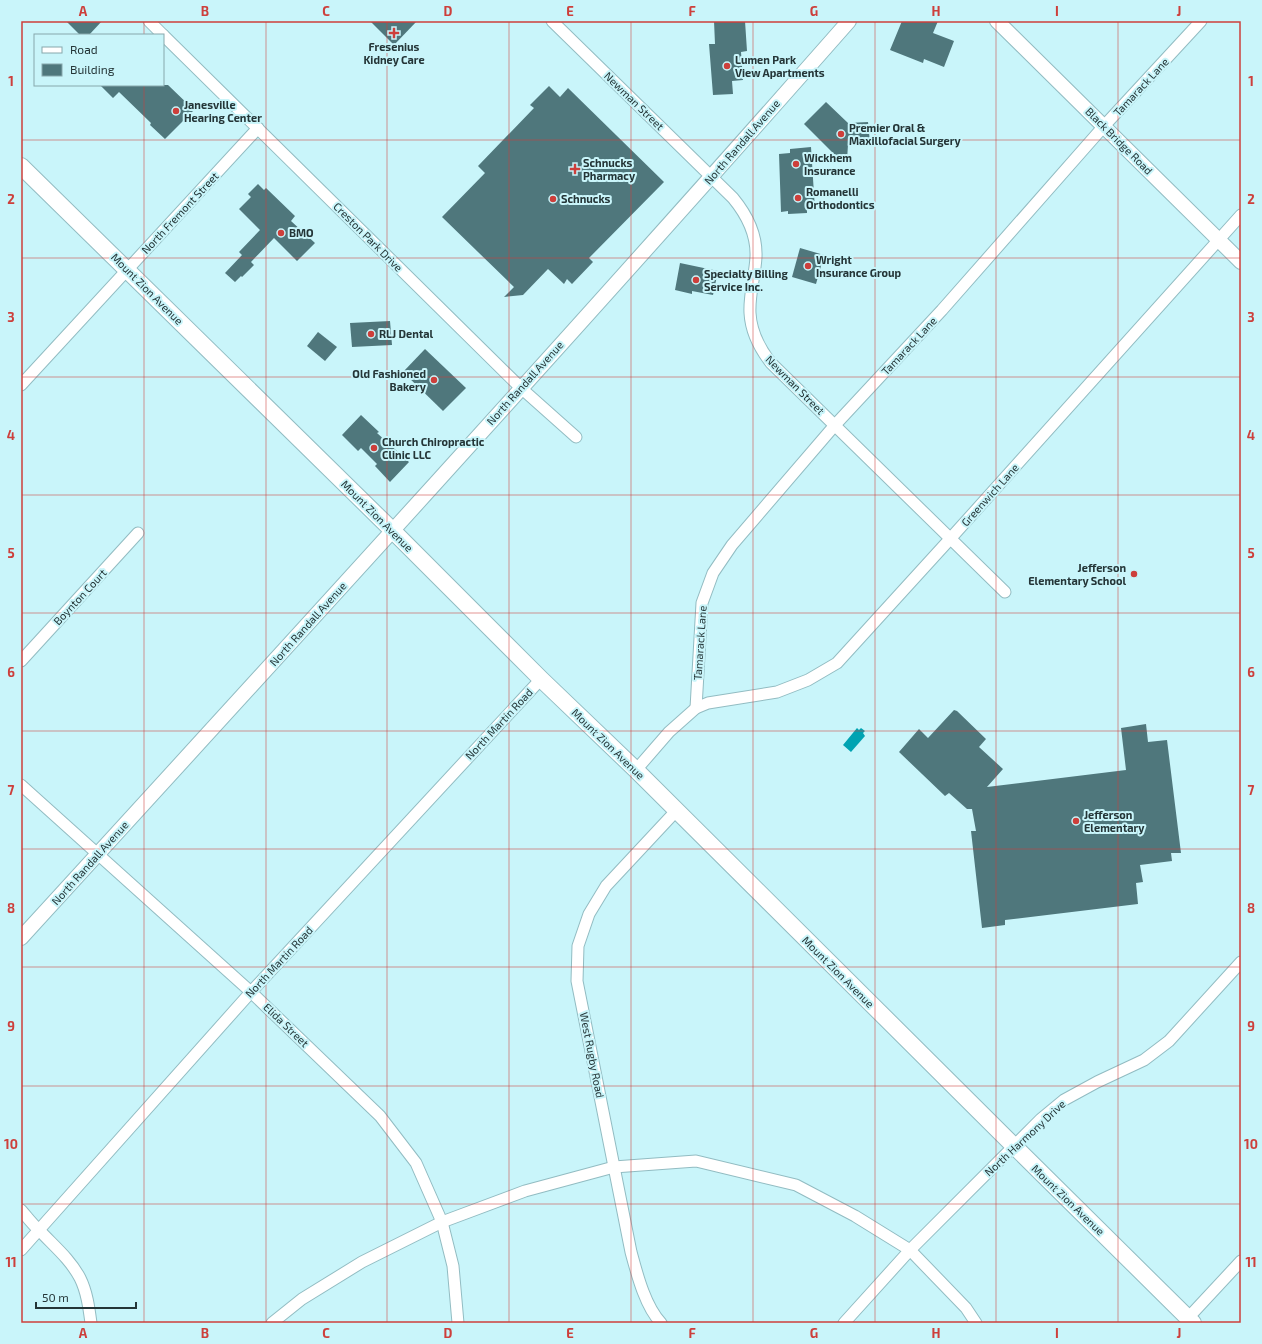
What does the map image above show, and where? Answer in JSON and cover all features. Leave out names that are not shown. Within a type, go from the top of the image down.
[{"type":"main road","name":"Mount Zion Avenue","points":[[21,166],[393,531],[541,679],[636,770],[1191,1321]]},
{"type":"street","name":"Creston Park Drive","points":[[149,21],[162,34]]},
{"type":"street","name":"Newman Street","points":[[552,21],[712,177],[743,210],[752,229],[756,257],[751,291],[750,314],[754,334],[771,364],[1005,592]]},
{"type":"street","name":"North Randall Avenue","points":[[21,938],[393,531],[712,177],[849,21]]},
{"type":"street","name":"Black Bridge Road","points":[[997,21],[1241,262]]},
{"type":"street","name":"Tamarack Lane","points":[[696,708],[702,603],[713,573],[732,545],[835,425],[942,310],[1104,126],[1201,21]]},
{"type":"street","name":"Creston Park Drive","points":[[164,36],[521,388],[576,437]]},
{"type":"street","name":"North Fremont Street","points":[[21,385],[258,128]]},
{"type":"street","name":"Greenwich Lane","points":[[696,708],[708,703],[777,692],[808,680],[837,663],[1241,215]]},
{"type":"street","name":"Boynton Court","points":[[21,661],[138,533]]},
{"type":"street","name":"North Martin Road","points":[[21,1250],[251,992],[541,679]]},
{"type":"street","points":[[636,770],[669,732],[696,708]]},
{"type":"street","name":"Elida Street","points":[[21,785],[251,992],[380,1116],[416,1163],[442,1222],[453,1266],[458,1323]]},
{"type":"street","name":"West Rugby Road","points":[[661,1323],[641,1287],[630,1252],[577,981],[578,946],[589,914],[606,886],[676,811]]},
{"type":"street","name":"North Harmony Drive","points":[[844,1323],[910,1250],[1041,1120],[1064,1100],[1097,1082],[1144,1060],[1169,1041],[1241,962]]},
{"type":"street","points":[[272,1323],[302,1299],[362,1262],[442,1222],[525,1191],[614,1167],[696,1161],[796,1185],[855,1216],[910,1250],[966,1308],[976,1323]]},
{"type":"street","points":[[21,1210],[62,1252],[80,1279],[85,1292],[91,1323]]},
{"type":"street","points":[[1191,1321],[1241,1261]]},
{"type":"water","points":[[857,728],[859,730],[861,728],[865,731],[863,733],[865,736],[851,752],[843,745]]},
{"type":"building","points":[[66,21],[102,21],[90,34],[79,34]]},
{"type":"building","name":"Fresenius Kidney Care","points":[[370,21],[417,21],[394,45]]},
{"type":"building","name":"Lumen Park View Apartments","points":[[714,21],[745,21],[747,51],[741,52],[743,80],[732,81],[733,94],[713,95],[709,44],[715,44]]},
{"type":"building","points":[[902,21],[938,21],[933,33],[954,41],[944,67],[924,59],[923,63],[890,50]]},
{"type":"building","name":"Janesville Hearing Center","points":[[168,85],[194,110],[165,139],[119,92],[113,98],[101,86]]},
{"type":"building","name":"Schnucks","points":[[549,86],[560,97],[568,88],[664,182],[589,258],[593,262],[572,284],[567,279],[564,284],[548,269],[523,295],[504,297],[514,287],[442,217],[485,173],[478,166],[534,108],[530,105]]},
{"type":"building","name":"Premier Oral & Maxillofacial Surgery","points":[[826,102],[848,123],[868,122],[870,143],[848,144],[847,161],[837,157],[804,124]]},
{"type":"building","points":[[811,147],[815,210],[807,210],[807,213],[788,214],[788,211],[781,212],[779,154],[790,153],[790,149]]},
{"type":"building","name":"BMO","points":[[258,184],[264,190],[266,188],[295,216],[291,221],[315,243],[297,261],[274,238],[251,262],[254,265],[235,282],[225,273],[242,255],[239,252],[260,230],[239,209],[251,197],[248,194]]},
{"type":"building","name":"Wright Insurance Group","points":[[800,248],[824,255],[816,284],[792,277]]},
{"type":"building","name":"Specialty Billing Service Inc.","points":[[680,263],[718,271],[713,295],[692,291],[692,294],[675,290]]},
{"type":"building","name":"RLJ Dental","points":[[390,321],[392,345],[352,347],[350,323]]},
{"type":"building","points":[[318,332],[337,347],[325,361],[307,346]]},
{"type":"building","name":"Old Fashioned Bakery","points":[[425,349],[466,388],[443,411],[403,372]]},
{"type":"building","name":"Church Chiropractic Clinic LLC","points":[[361,415],[379,432],[377,433],[409,462],[390,482],[375,466],[377,464],[361,448],[358,451],[342,435]]},
{"type":"building","name":"Jefferson Elementary","points":[[954,710],[957,711],[986,739],[979,747],[1003,769],[987,787],[1126,770],[1121,728],[1146,724],[1148,742],[1167,740],[1181,853],[1171,853],[1172,861],[1140,865],[1143,882],[1136,883],[1138,904],[1005,920],[1005,925],[982,928],[971,831],[976,831],[972,809],[967,809],[949,793],[945,796],[899,752],[919,729],[928,738]]},
{"type":"place","name":"Fresenius Kidney Care","points":[[394,33]]},
{"type":"place","name":"Lumen Park View Apartments","points":[[727,66]]},
{"type":"place","name":"Janesville Hearing Center","points":[[176,111]]},
{"type":"place","name":"Premier Oral & Maxillofacial Surgery","points":[[841,134]]},
{"type":"place","name":"Wickhem Insurance","points":[[796,164]]},
{"type":"place","name":"Schnucks Pharmacy","points":[[575,169]]},
{"type":"place","name":"Romanelli Orthodontics","points":[[798,198]]},
{"type":"place","name":"Schnucks","points":[[553,199]]},
{"type":"place","name":"BMO","points":[[281,233]]},
{"type":"place","name":"Wright Insurance Group","points":[[808,266]]},
{"type":"place","name":"Specialty Billing Service Inc.","points":[[696,280]]},
{"type":"place","name":"RLJ Dental","points":[[371,334]]},
{"type":"place","name":"Old Fashioned Bakery","points":[[434,380]]},
{"type":"place","name":"Church Chiropractic Clinic LLC","points":[[374,448]]},
{"type":"place","name":"Jefferson Elementary School","points":[[1134,574]]},
{"type":"place","name":"Jefferson Elementary","points":[[1076,821]]}]
